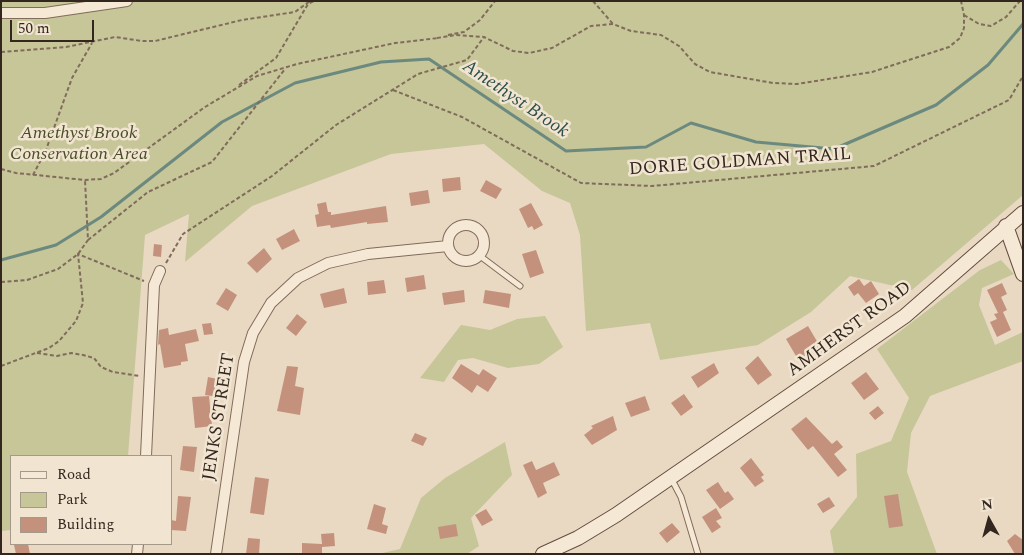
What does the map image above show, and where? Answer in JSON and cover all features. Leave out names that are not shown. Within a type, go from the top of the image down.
[{"type":"main road","name":"AMHERST ROAD","points":[[543,554],[591,531],[905,316],[1023,213]]},
{"type":"main road","points":[[1006,226],[1023,274]]},
{"type":"street","points":[[1,13],[45,13],[127,1]]},
{"type":"street","points":[[471,226],[479,230],[484,239],[484,246],[480,256],[473,260],[462,261],[453,256],[448,246],[449,236],[455,229],[471,226]]},
{"type":"street","name":"JENKS STREET","points":[[216,554],[244,362],[253,333],[271,303],[298,278],[328,263],[368,254],[448,246]]},
{"type":"street","points":[[146,455],[154,285],[160,271]]},
{"type":"lane","points":[[480,256],[520,286]]},
{"type":"lane","points":[[670,478],[681,497],[698,554]]},
{"type":"path","points":[[1,52],[66,47],[115,37],[155,41],[242,20],[295,12],[314,1]]},
{"type":"path","points":[[437,38],[464,32],[480,20],[495,1]]},
{"type":"path","points":[[593,1],[612,24]]},
{"type":"path","points":[[1,169],[33,175],[85,180],[101,179],[114,173],[205,107],[257,76],[286,67],[395,43],[456,36],[484,37],[513,51],[529,53],[552,48],[591,26],[612,24],[631,31],[661,35],[679,46],[695,64],[710,72],[772,83],[797,84],[872,72],[949,47],[960,38],[964,28],[961,1]]},
{"type":"path","points":[[964,15],[979,24],[991,26],[1006,17],[1020,1]]},
{"type":"path","points":[[231,91],[276,58],[309,3]]},
{"type":"path","points":[[160,271],[183,234],[272,176],[336,125],[418,74],[468,60],[484,37]]},
{"type":"path","points":[[33,175],[46,150],[72,78],[93,42]]},
{"type":"path","points":[[1,282],[27,280],[58,269],[78,254],[88,240],[148,192],[212,162],[286,67]]},
{"type":"path","name":"DORIE GOLDMAN TRAIL","points":[[392,90],[462,117],[581,183],[652,186],[874,166],[1008,100],[1023,76]]},
{"type":"path","points":[[85,180],[88,240]]},
{"type":"path","points":[[78,254],[154,285]]},
{"type":"path","points":[[1,366],[34,352],[49,348],[59,341],[76,321],[83,303],[78,254]]},
{"type":"path","points":[[34,352],[57,356],[71,353],[82,355],[94,358],[101,367],[113,372],[150,377]]},
{"type":"green space","name":"Amethyst Brook Conservation Area","points":[[1,1],[1023,1],[1023,195],[912,290],[850,276],[811,312],[758,345],[660,360],[650,323],[586,331],[580,235],[570,203],[542,191],[484,144],[391,154],[252,206],[185,262],[189,214],[145,235],[128,455],[10,455],[10,530],[1,531]]},
{"type":"green space","points":[[1001,260],[1014,274],[982,288],[979,305],[995,345],[1023,332],[1023,361],[930,396],[911,433],[907,472],[937,554],[834,554],[830,531],[857,497],[856,454],[891,441],[909,398],[877,349],[980,270]]},
{"type":"green space","points":[[545,316],[563,347],[539,364],[508,368],[473,358],[458,360],[444,382],[420,378],[461,325],[490,330],[517,319]]},
{"type":"green space","points":[[505,442],[512,475],[471,518],[479,546],[467,554],[378,554],[400,549],[421,498],[445,478]]},
{"type":"building","points":[[460,177],[461,190],[443,192],[442,179]]},
{"type":"building","points":[[486,180],[502,189],[496,199],[480,191]]},
{"type":"building","points":[[428,190],[430,203],[411,206],[409,193]]},
{"type":"building","points":[[326,202],[328,212],[331,212],[331,215],[386,206],[388,222],[367,224],[367,222],[331,228],[330,225],[317,227],[315,215],[319,214],[317,204]]},
{"type":"building","points":[[531,203],[543,225],[534,230],[532,226],[528,228],[519,209]]},
{"type":"building","points":[[294,229],[300,241],[282,250],[276,239]]},
{"type":"building","points":[[154,244],[162,245],[161,257],[153,256]]},
{"type":"building","points":[[264,248],[272,259],[257,273],[247,263]]},
{"type":"building","points":[[536,250],[544,273],[530,278],[522,254]]},
{"type":"building","points":[[424,275],[426,289],[407,292],[405,278]]},
{"type":"building","points":[[859,279],[864,286],[871,281],[879,294],[866,303],[858,293],[854,296],[848,287]]},
{"type":"building","points":[[384,280],[386,293],[368,295],[367,282]]},
{"type":"building","points":[[1002,283],[1007,294],[1001,297],[1007,310],[1003,312],[1011,330],[997,337],[990,322],[997,319],[994,314],[998,313],[987,290]]},
{"type":"building","points":[[226,288],[237,295],[228,311],[216,304]]},
{"type":"building","points":[[344,288],[347,303],[324,308],[320,294]]},
{"type":"building","points":[[464,290],[465,302],[444,305],[442,293]]},
{"type":"building","points":[[485,290],[511,294],[509,308],[483,303]]},
{"type":"building","points":[[297,314],[307,322],[296,336],[286,328]]},
{"type":"building","points":[[211,323],[213,334],[204,335],[202,324]]},
{"type":"building","points":[[808,326],[825,355],[803,368],[786,339]]},
{"type":"building","points":[[168,328],[169,335],[196,329],[199,341],[185,344],[188,361],[181,362],[181,365],[164,368],[160,344],[158,345],[159,330]]},
{"type":"building","points":[[758,356],[772,375],[758,385],[745,368]]},
{"type":"building","points":[[714,363],[719,373],[698,388],[691,377]]},
{"type":"building","points":[[461,364],[479,375],[483,369],[497,378],[488,392],[477,385],[472,393],[452,378]]},
{"type":"building","points":[[287,366],[298,367],[295,386],[304,388],[300,415],[277,411]]},
{"type":"building","points":[[866,372],[879,389],[864,400],[851,383]]},
{"type":"building","points":[[208,377],[222,380],[219,397],[205,395]]},
{"type":"building","points":[[684,394],[693,407],[681,416],[671,403]]},
{"type":"building","points":[[209,396],[212,426],[195,428],[192,397]]},
{"type":"building","points":[[645,396],[650,410],[631,417],[625,403]]},
{"type":"building","points":[[878,406],[884,413],[875,420],[869,413]]},
{"type":"building","points":[[613,416],[617,430],[592,445],[584,435],[593,428],[591,426]]},
{"type":"building","points":[[806,417],[832,444],[837,440],[843,447],[834,454],[847,470],[838,477],[813,446],[808,450],[791,429]]},
{"type":"building","points":[[415,433],[427,438],[423,446],[411,441]]},
{"type":"building","points":[[183,446],[197,447],[194,472],[180,470]]},
{"type":"building","points":[[751,458],[764,475],[761,477],[764,481],[755,487],[740,468]]},
{"type":"building","points":[[532,461],[536,470],[554,462],[560,475],[543,483],[547,493],[538,498],[523,465]]},
{"type":"building","points":[[255,477],[269,479],[264,515],[250,513]]},
{"type":"building","points":[[718,482],[725,493],[728,491],[734,499],[720,509],[706,490]]},
{"type":"building","points":[[898,494],[903,526],[889,528],[884,496]]},
{"type":"building","points":[[178,496],[191,497],[186,531],[172,530],[172,520],[176,521]]},
{"type":"building","points":[[829,497],[835,506],[823,513],[817,504]]},
{"type":"building","points":[[374,504],[386,508],[382,524],[388,526],[386,534],[367,529]]},
{"type":"building","points":[[716,508],[722,518],[716,521],[721,527],[712,533],[702,517]]},
{"type":"building","points":[[486,509],[493,520],[482,526],[475,515]]},
{"type":"building","points":[[672,523],[680,532],[667,543],[659,533]]},
{"type":"building","points":[[456,524],[458,536],[440,539],[438,527]]},
{"type":"building","points":[[334,533],[335,546],[322,547],[322,554],[302,554],[302,543],[322,544],[321,534]]},
{"type":"building","points":[[1015,534],[1023,540],[1023,554],[1015,554],[1007,541]]},
{"type":"building","points":[[248,538],[260,539],[259,554],[246,554]]},
{"type":"building","points":[[14,545],[28,545],[30,554],[16,554]]},
{"type":"waterway","name":"Amethyst Brook","points":[[1,260],[56,245],[101,217],[222,122],[295,83],[381,62],[429,59],[566,151],[646,147],[691,123],[756,142],[834,149],[936,105],[988,65],[1023,24]]}]
